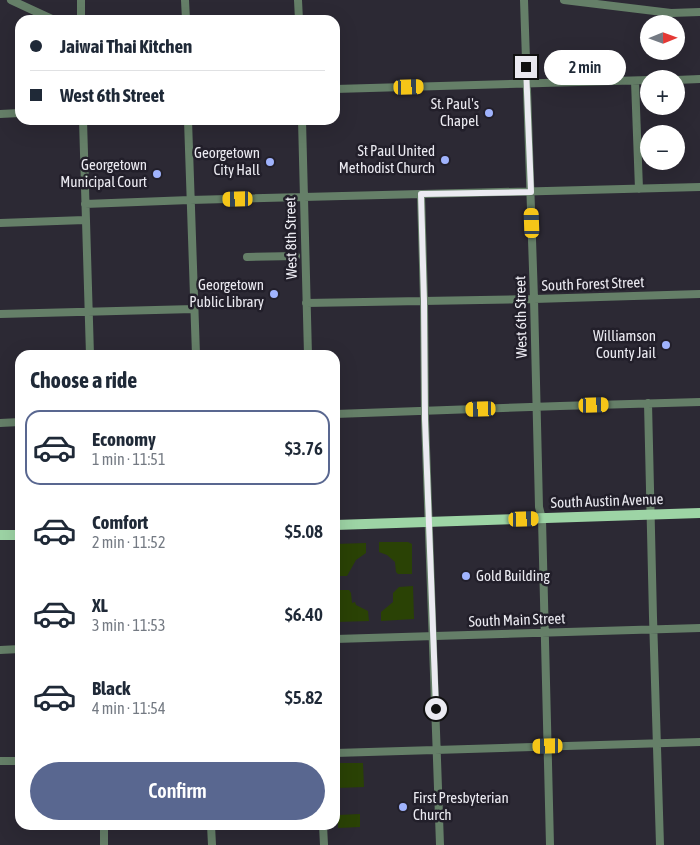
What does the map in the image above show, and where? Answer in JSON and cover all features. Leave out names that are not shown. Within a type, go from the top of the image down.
[{"type":"main road","name":"South Austin Avenue","points":[[340,525],[700,513]]},
{"type":"main road","points":[[0,536],[15,535]]},
{"type":"street","points":[[11,0],[43,15]]},
{"type":"street","points":[[81,0],[81,15]]},
{"type":"street","points":[[185,0],[186,15]]},
{"type":"street","points":[[298,0],[299,15]]},
{"type":"street","name":"West 6th Street","points":[[524,0],[539,507],[542,519],[546,633],[550,845]]},
{"type":"street","points":[[564,0],[671,14],[700,12]]},
{"type":"street","points":[[685,80],[700,79]]},
{"type":"street","points":[[635,81],[639,189]]},
{"type":"street","points":[[340,89],[640,81]]},
{"type":"street","points":[[0,114],[15,113]]},
{"type":"street","points":[[83,125],[90,350]]},
{"type":"street","points":[[188,125],[196,350]]},
{"type":"street","name":"West 8th Street","points":[[302,125],[308,350]]},
{"type":"street","points":[[85,204],[700,187]]},
{"type":"street","points":[[421,194],[428,522],[440,845]]},
{"type":"street","points":[[0,223],[85,220]]},
{"type":"street","points":[[248,257],[296,256]]},
{"type":"street","name":"South Forest Street","points":[[306,303],[700,294]]},
{"type":"street","points":[[0,319],[0,313],[194,309]]},
{"type":"street","points":[[340,414],[700,402]]},
{"type":"street","points":[[648,403],[660,845]]},
{"type":"street","points":[[0,423],[15,422]]},
{"type":"street","name":"South Main Street","points":[[340,639],[700,628]]},
{"type":"street","points":[[0,650],[15,649]]},
{"type":"street","points":[[340,752],[700,742]]},
{"type":"street","points":[[0,761],[15,761]]},
{"type":"street","points":[[104,830],[104,845]]},
{"type":"street","points":[[211,830],[212,845]]},
{"type":"street","points":[[323,830],[324,845]]},
{"type":"green space","points":[[379,542],[408,542],[412,544],[412,574],[398,574],[395,562],[387,555],[379,552]]},
{"type":"green space","points":[[366,543],[366,553],[356,560],[347,576],[340,576],[340,544]]},
{"type":"green space","points":[[413,586],[414,619],[381,621],[381,612],[393,602],[393,593],[399,587]]},
{"type":"green space","points":[[340,590],[349,590],[352,603],[355,602],[356,605],[368,611],[369,621],[340,622]]},
{"type":"green space","points":[[340,763],[363,763],[364,787],[340,788]]},
{"type":"green space","points":[[360,814],[360,827],[340,828],[340,815]]},
{"type":"place","name":"St. Paul's Chapel","points":[[489,113]]},
{"type":"place","name":"St Paul United Methodist Church","points":[[445,160]]},
{"type":"place","name":"Georgetown City Hall","points":[[270,162]]},
{"type":"place","name":"Georgetown Municipal Court","points":[[157,174]]},
{"type":"place","name":"Georgetown Public Library","points":[[274,294]]},
{"type":"place","name":"Williamson County Jail","points":[[666,345]]},
{"type":"place","name":"Gold Building","points":[[466,576]]},
{"type":"place","name":"First Presbyterian Church","points":[[403,807]]},
{"type":"route","points":[[436,709],[425,419],[421,194],[531,192],[526,67]]}]
